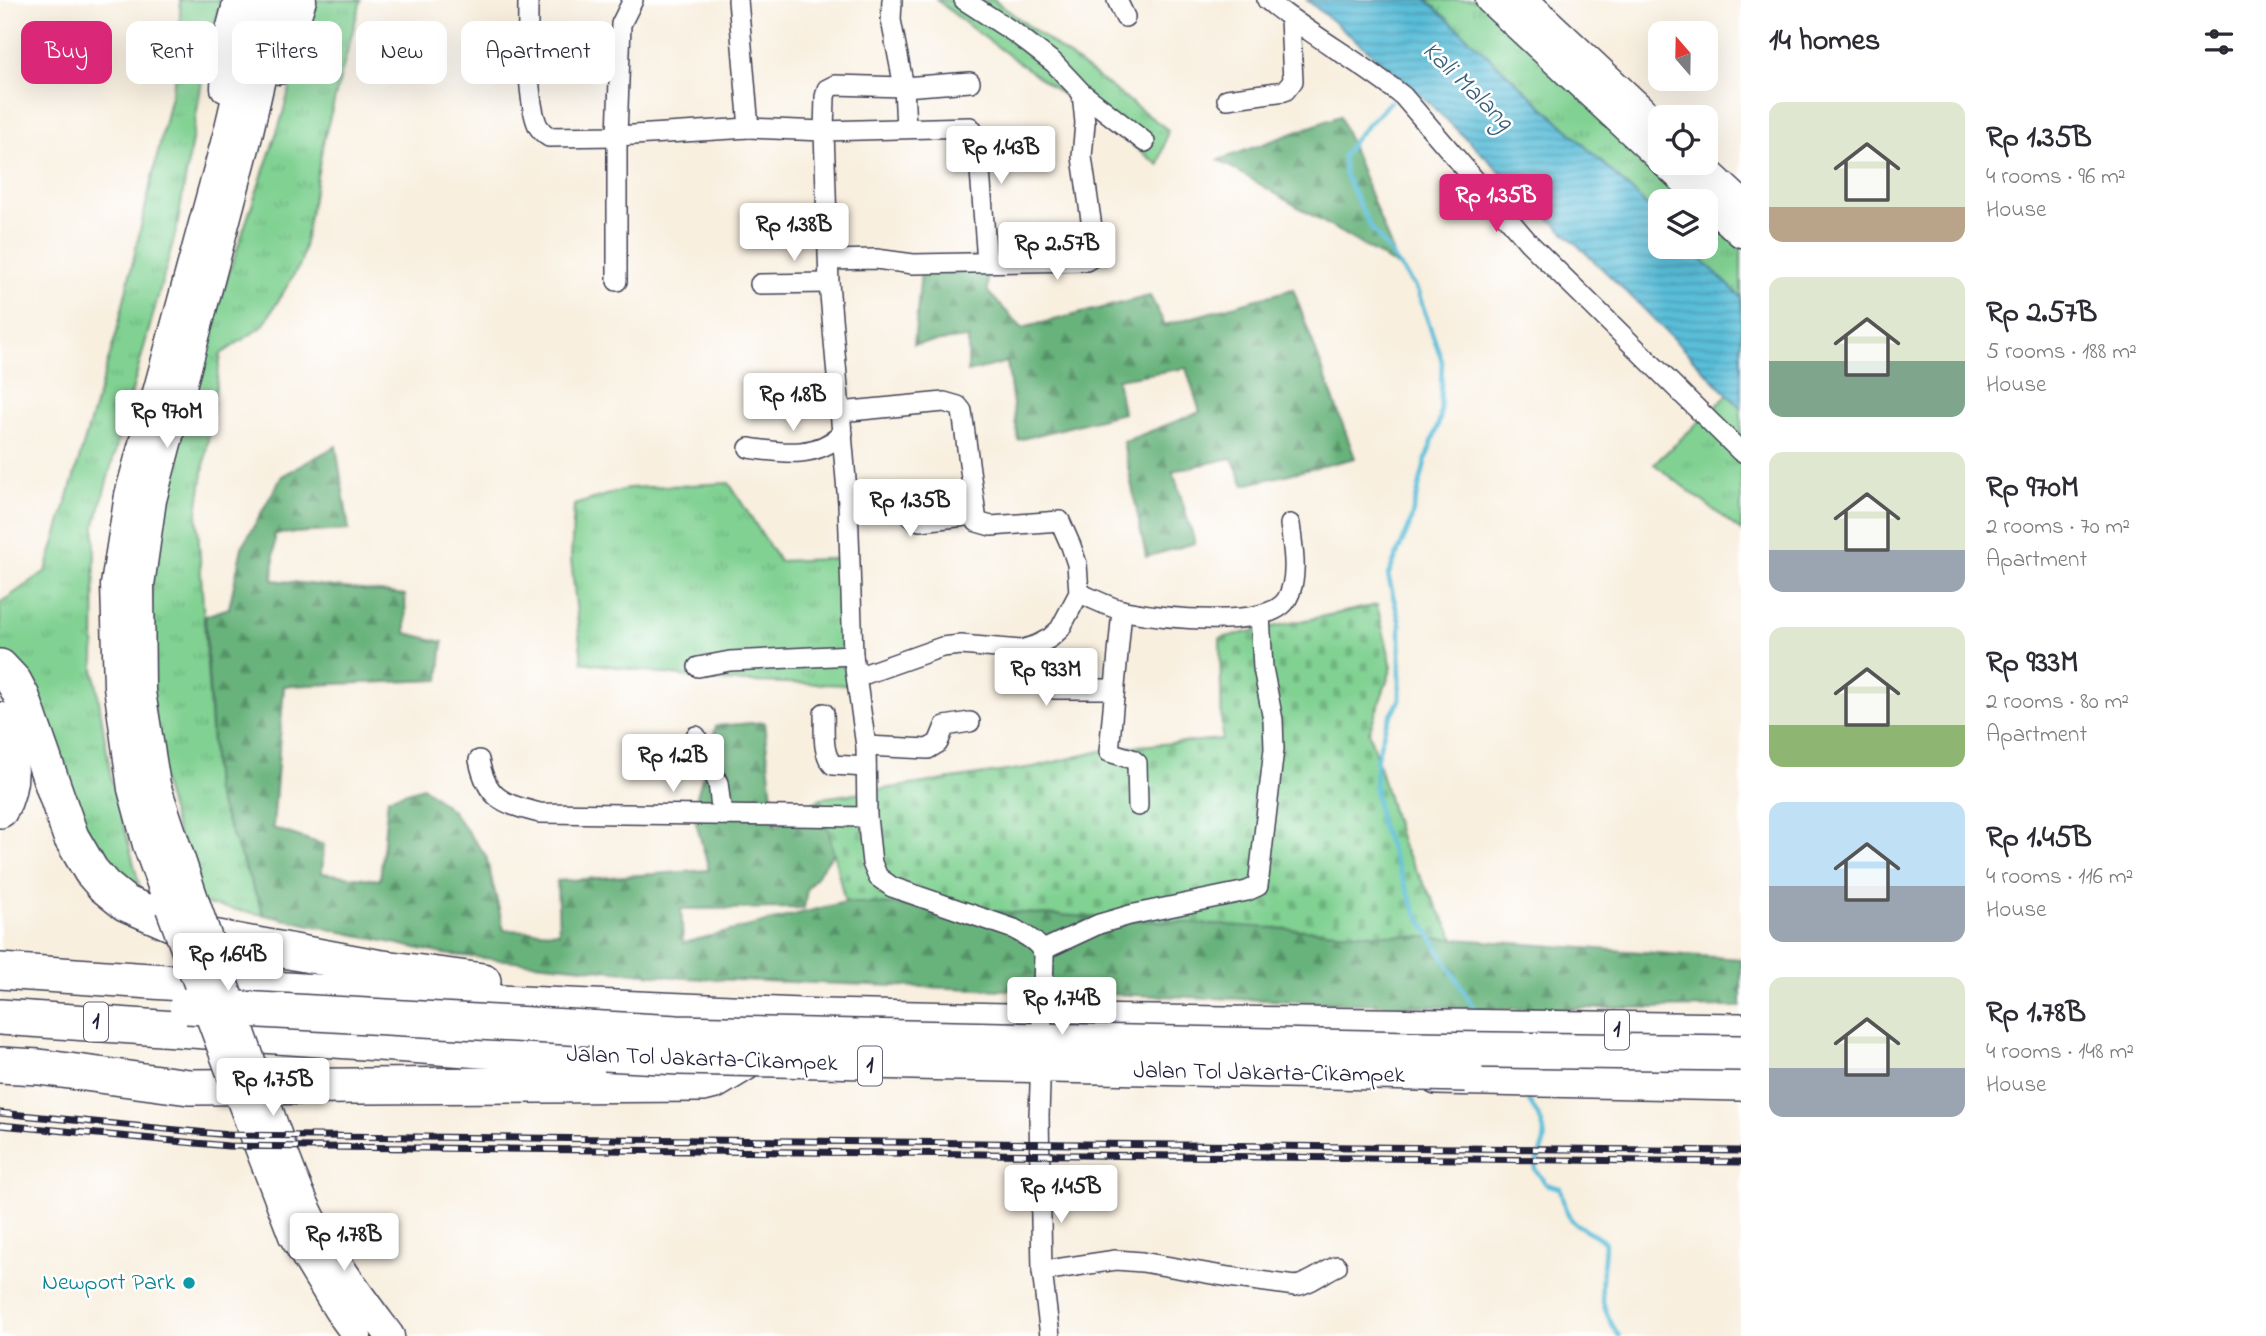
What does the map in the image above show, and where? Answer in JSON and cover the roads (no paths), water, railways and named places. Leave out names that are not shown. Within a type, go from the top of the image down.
[{"type":"highway","points":[[0,667],[14,682],[22,697],[71,836],[91,871],[125,903],[196,934],[376,967],[824,1017]]},
{"type":"highway","points":[[0,720],[10,758],[10,779],[0,810]]},
{"type":"highway","name":"Jalan Tol Jakarta–Cikampek","points":[[0,971],[453,1000],[824,1017],[1741,1031]]},
{"type":"highway","name":"1","points":[[0,994],[58,1000],[677,1033],[1411,1049],[1741,1053]]},
{"type":"highway","name":"Jalan Tol Jakarta–Cikampek","points":[[0,1016],[482,1050],[745,1063],[1741,1083]]},
{"type":"highway","name":"1","points":[[0,1016],[678,1058],[1403,1074],[1741,1075]]},
{"type":"highway","points":[[0,1065],[39,1067],[189,1087],[704,1084],[715,1081],[745,1063]]},
{"type":"main road","points":[[237,136],[225,69],[227,42],[238,0]]},
{"type":"main road","points":[[237,136],[258,0]]},
{"type":"main road","points":[[279,0],[129,495],[115,585],[118,686],[132,789],[147,845],[182,903],[272,1153],[338,1310],[357,1336]]},
{"type":"main road","points":[[237,136],[279,69],[302,0]]},
{"type":"main road","points":[[1490,0],[1648,147]]},
{"type":"main road","points":[[1524,0],[1648,116]]},
{"type":"main road","points":[[1678,175],[1741,233]]},
{"type":"main road","points":[[1711,175],[1741,203]]},
{"type":"main road","points":[[304,1231],[360,1296],[390,1336]]},
{"type":"street","points":[[528,0],[527,34],[533,108],[538,126],[550,137],[749,128],[824,131],[970,127],[975,134],[987,262]]},
{"type":"street","points":[[617,281],[617,136],[621,24],[633,0]]},
{"type":"street","points":[[738,0],[749,128]]},
{"type":"street","points":[[892,0],[891,20],[904,87],[906,128]]},
{"type":"street","points":[[964,0],[1054,62],[1082,93],[1145,142]]},
{"type":"street","points":[[1267,0],[1290,19],[1381,78],[1403,96],[1529,243],[1741,452]]},
{"type":"street","points":[[1227,99],[1285,92],[1290,88],[1293,81],[1290,19]]},
{"type":"street","points":[[970,82],[904,87],[835,85],[827,89],[824,131],[829,283],[848,503],[853,655],[866,746],[867,817],[872,863],[878,877],[892,887],[1014,929],[1031,938],[1044,953],[1039,1117],[1042,1271],[1050,1336]]},
{"type":"street","points":[[829,260],[876,259],[913,264],[1086,261],[1096,255],[1082,157],[1085,123],[1082,93]]},
{"type":"street","points":[[760,284],[829,283]]},
{"type":"street","points":[[840,412],[944,402],[958,406],[962,411],[977,522],[984,526],[1060,521],[1077,564],[1080,593],[1060,629],[1037,645],[1021,650],[961,645],[942,647],[856,677]]},
{"type":"street","points":[[749,448],[808,453],[835,441],[843,433]]},
{"type":"street","points":[[848,503],[894,503],[920,521],[975,515]]},
{"type":"street","points":[[1080,593],[1122,610],[1185,619],[1221,620],[1276,611],[1288,598],[1293,575],[1290,524]]},
{"type":"street","points":[[1122,610],[1109,751],[1137,762],[1138,806]]},
{"type":"street","points":[[1044,953],[1099,924],[1130,915],[1235,894],[1258,886],[1274,749],[1273,720],[1263,667],[1260,615]]},
{"type":"street","points":[[1037,645],[1049,687],[1113,689]]},
{"type":"street","points":[[698,667],[730,661],[853,655]]},
{"type":"street","points":[[824,713],[826,754],[829,761],[833,765],[866,767]]},
{"type":"street","points":[[866,746],[928,749],[938,743],[945,726],[970,722]]},
{"type":"street","points":[[696,736],[718,783],[722,815]]},
{"type":"street","points":[[479,760],[489,790],[497,799],[539,813],[867,817]]},
{"type":"street","points":[[1042,1271],[1116,1260],[1295,1286],[1306,1284],[1337,1266]]},
{"type":"water","name":"Kali Malang","points":[[1307,0],[1427,0],[1567,129],[1648,207],[1648,259],[1701,259],[1741,297],[1741,408],[1638,303],[1410,85]]},
{"type":"waterway","points":[[1390,102],[1358,135],[1343,156],[1345,175],[1370,226],[1417,290],[1442,361],[1440,419],[1426,459],[1409,527],[1388,575],[1400,624],[1400,700],[1386,724],[1377,757],[1375,787],[1380,823],[1415,910],[1478,1015]]},
{"type":"waterway","points":[[1529,1101],[1540,1120],[1545,1136],[1535,1169],[1546,1184],[1560,1188],[1565,1208],[1572,1221],[1605,1243],[1603,1300],[1619,1336]]},
{"type":"railway","points":[[0,1113],[229,1135],[1741,1151]]},
{"type":"railway","points":[[0,1125],[228,1146],[1741,1162]]},
{"type":"place","name":"Newport Park","points":[[189,1283]]}]
